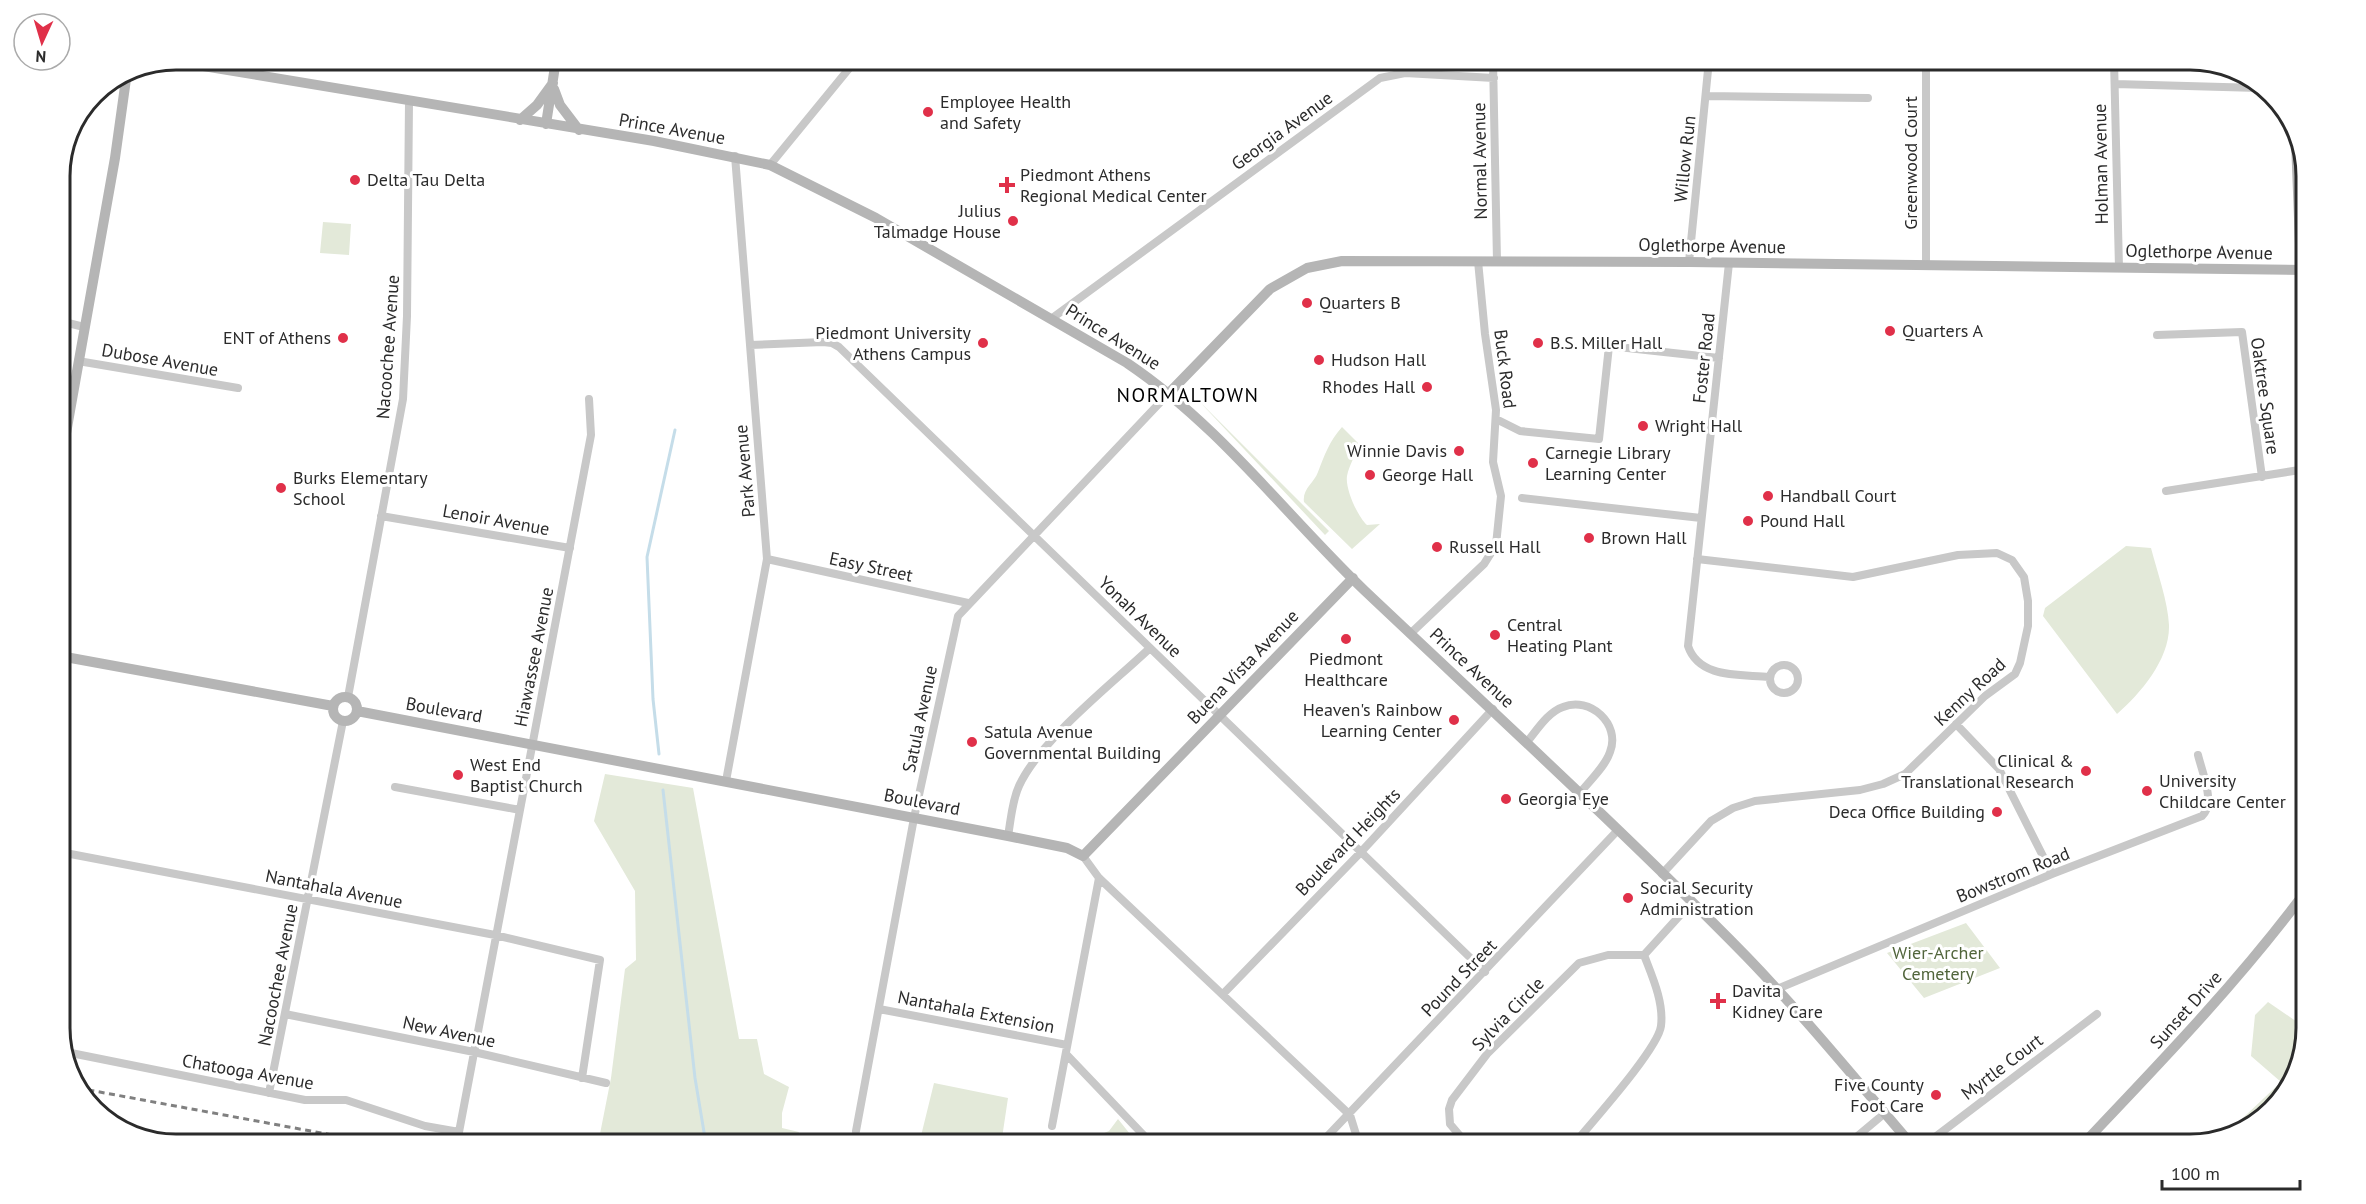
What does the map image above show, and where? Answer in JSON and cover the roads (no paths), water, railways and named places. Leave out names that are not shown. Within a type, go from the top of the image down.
[{"type":"main road","name":"Prince Avenue","points":[[225,70],[735,156],[770,165],[876,218],[1127,363],[1169,393],[1250,470],[1353,578],[1494,709],[1692,902],[1777,989],[1903,1134]]},
{"type":"main road","points":[[546,124],[555,70]]},
{"type":"main road","points":[[520,120],[537,105],[553,83]]},
{"type":"main road","points":[[553,83],[560,105],[579,130]]},
{"type":"main road","points":[[71,402],[110,186],[125,84]]},
{"type":"main road","name":"Oglethorpe Avenue","points":[[1169,393],[1270,289],[1307,268],[1342,261],[1689,262],[2295,270]]},
{"type":"main road","name":"Buena Vista Avenue","points":[[1083,856],[1353,578]]},
{"type":"main road","points":[[71,658],[333,706]]},
{"type":"main road","points":[[348,697],[355,702],[357,711],[351,719],[343,721],[334,716],[333,706],[338,698],[348,697]]},
{"type":"main road","name":"Boulevard","points":[[357,711],[1008,836],[1067,848],[1083,856]]},
{"type":"main road","name":"Sunset Drive","points":[[2092,1134],[2223,993],[2268,942],[2296,905]]},
{"type":"street","points":[[770,165],[848,70]]},
{"type":"street","name":"Normal Avenue","points":[[1494,70],[1497,261]]},
{"type":"street","name":"Willow Run","points":[[1689,262],[1708,70]]},
{"type":"street","name":"Greenwood Court","points":[[1926,70],[1926,266]]},
{"type":"street","name":"Holman Avenue","points":[[2114,70],[2119,268]]},
{"type":"street","name":"Georgia Avenue","points":[[1051,319],[1380,78],[1405,74],[1494,78]]},
{"type":"street","points":[[2115,84],[2247,88]]},
{"type":"street","points":[[1706,96],[1868,98]]},
{"type":"street","name":"Nacoochee Avenue","points":[[348,697],[403,399],[407,316],[409,102]]},
{"type":"street","name":"Park Avenue","points":[[726,781],[767,559],[735,156]]},
{"type":"street","name":"Buck Road","points":[[1410,633],[1494,551],[1501,502],[1492,462],[1496,419],[1478,261]]},
{"type":"street","name":"Foster Road","points":[[1729,263],[1691,599],[1688,646],[1698,663],[1718,672],[1769,677]]},
{"type":"street","name":"Dubose Avenue","points":[[71,324],[84,327]]},
{"type":"street","name":"Oaktree Square","points":[[2157,334],[2242,332],[2262,477]]},
{"type":"street","name":"Yonah Avenue","points":[[750,345],[823,342],[839,347],[1485,972]]},
{"type":"street","points":[[1496,419],[1520,431],[1599,439],[1609,346],[1719,358]]},
{"type":"street","name":"Dubose Avenue","points":[[78,361],[238,388]]},
{"type":"street","name":"Satula Avenue","points":[[856,1131],[914,818],[958,616],[1169,393]]},
{"type":"street","name":"Hiawassee Avenue","points":[[459,1132],[591,435],[589,399]]},
{"type":"street","name":"Oaktree Square","points":[[2166,491],[2295,471]]},
{"type":"street","points":[[1522,498],[1701,518]]},
{"type":"street","name":"Lenoir Avenue","points":[[381,516],[570,548]]},
{"type":"street","name":"Kenny Road","points":[[1662,874],[1710,821],[1721,814],[1755,801],[1860,790],[1883,784],[1915,766],[1985,696],[2012,678],[2020,663],[2028,626],[2028,601],[2024,578],[2017,564],[2008,556],[1990,553],[1958,555],[1853,577],[1697,559]]},
{"type":"street","name":"Easy Street","points":[[767,559],[968,603]]},
{"type":"street","points":[[1008,836],[1017,791],[1028,768],[1048,744],[1150,648]]},
{"type":"street","points":[[1527,742],[1555,710],[1564,706],[1584,705],[1602,714],[1611,732],[1611,750],[1580,793]]},
{"type":"street","name":"Boulevard Heights","points":[[1223,993],[1361,852],[1494,709]]},
{"type":"street","name":"Nacoochee Avenue","points":[[269,1093],[343,721]]},
{"type":"street","points":[[1956,724],[1999,769],[2052,874]]},
{"type":"street","name":"Bowstrom Road","points":[[1777,989],[2052,874],[2202,816],[2207,809],[2208,800],[2198,755]]},
{"type":"street","points":[[395,787],[520,810]]},
{"type":"street","name":"Pound Street","points":[[1330,1134],[1618,830]]},
{"type":"street","name":"Nantahala Avenue","points":[[71,854],[495,935],[600,960],[582,1078]]},
{"type":"street","points":[[1083,856],[1099,878],[1350,1115],[1356,1134]]},
{"type":"street","points":[[1052,1126],[1099,878]]},
{"type":"street","points":[[1582,1134],[1643,1058],[1661,1028],[1661,1008],[1644,955],[1692,902]]},
{"type":"street","name":"Sylvia Circle","points":[[1458,1134],[1450,1125],[1449,1109],[1452,1100],[1487,1054],[1580,963],[1608,954],[1644,955]]},
{"type":"street","name":"Nantahala Extension","points":[[879,1009],[1067,1045]]},
{"type":"street","name":"New Avenue","points":[[285,1014],[474,1052],[606,1083]]},
{"type":"street","name":"Myrtle Court","points":[[1939,1134],[2097,1014]]},
{"type":"street","name":"Chatooga Avenue","points":[[74,1054],[305,1100],[345,1100],[425,1126],[459,1132]]},
{"type":"street","name":"Nantahala Extension","points":[[1066,1054],[1142,1134]]},
{"type":"street","points":[[1860,1134],[1885,1113]]},
{"type":"waterway","points":[[659,754],[653,699],[647,557],[675,430]]},
{"type":"waterway","points":[[663,790],[695,1078],[704,1134]]},
{"type":"railway","points":[[92,1091],[327,1134]]},
{"type":"place","name":"Employee Health and Safety","points":[[928,112]]},
{"type":"place","name":"Delta Tau Delta","points":[[355,180]]},
{"type":"place","name":"Piedmont Athens Regional Medical Center","points":[[1007,185]]},
{"type":"place","name":"Julius Talmadge House","points":[[1013,221]]},
{"type":"place","name":"Quarters B","points":[[1307,303]]},
{"type":"place","name":"Quarters A","points":[[1890,331]]},
{"type":"place","name":"ENT of Athens","points":[[343,338]]},
{"type":"place","name":"Piedmont University Athens Campus","points":[[983,343]]},
{"type":"place","name":"B.S. Miller Hall","points":[[1538,343]]},
{"type":"place","name":"Hudson Hall","points":[[1319,360]]},
{"type":"place","name":"Rhodes Hall","points":[[1427,387]]},
{"type":"place","name":"Wright Hall","points":[[1643,426]]},
{"type":"place","name":"Winnie Davis","points":[[1459,451]]},
{"type":"place","name":"Carnegie Library Learning Center","points":[[1533,463]]},
{"type":"place","name":"George Hall","points":[[1370,475]]},
{"type":"place","name":"Burks Elementary School","points":[[281,488]]},
{"type":"place","name":"Handball Court","points":[[1768,496]]},
{"type":"place","name":"Pound Hall","points":[[1748,521]]},
{"type":"place","name":"Brown Hall","points":[[1589,538]]},
{"type":"place","name":"Russell Hall","points":[[1437,547]]},
{"type":"place","name":"Central Heating Plant","points":[[1495,635]]},
{"type":"place","name":"Piedmont Healthcare","points":[[1346,639]]},
{"type":"place","name":"Heaven's Rainbow Learning Center","points":[[1454,720]]},
{"type":"place","name":"Satula Avenue Governmental Building","points":[[972,742]]},
{"type":"place","name":"Clinical & Translational Research","points":[[2086,771]]},
{"type":"place","name":"West End Baptist Church","points":[[458,775]]},
{"type":"place","name":"University Childcare Center","points":[[2147,791]]},
{"type":"place","name":"Georgia Eye","points":[[1506,799]]},
{"type":"place","name":"Deca Office Building","points":[[1997,812]]},
{"type":"place","name":"Social Security Administration","points":[[1628,898]]},
{"type":"place","name":"Davita Kidney Care","points":[[1718,1001]]},
{"type":"place","name":"Five County Foot Care","points":[[1936,1095]]},
{"type":"district","name":"NORMALTOWN","points":[[1188,395]]},
{"type":"park label","name":"Wier-Archer Cemetery","points":[[1938,963]]}]
